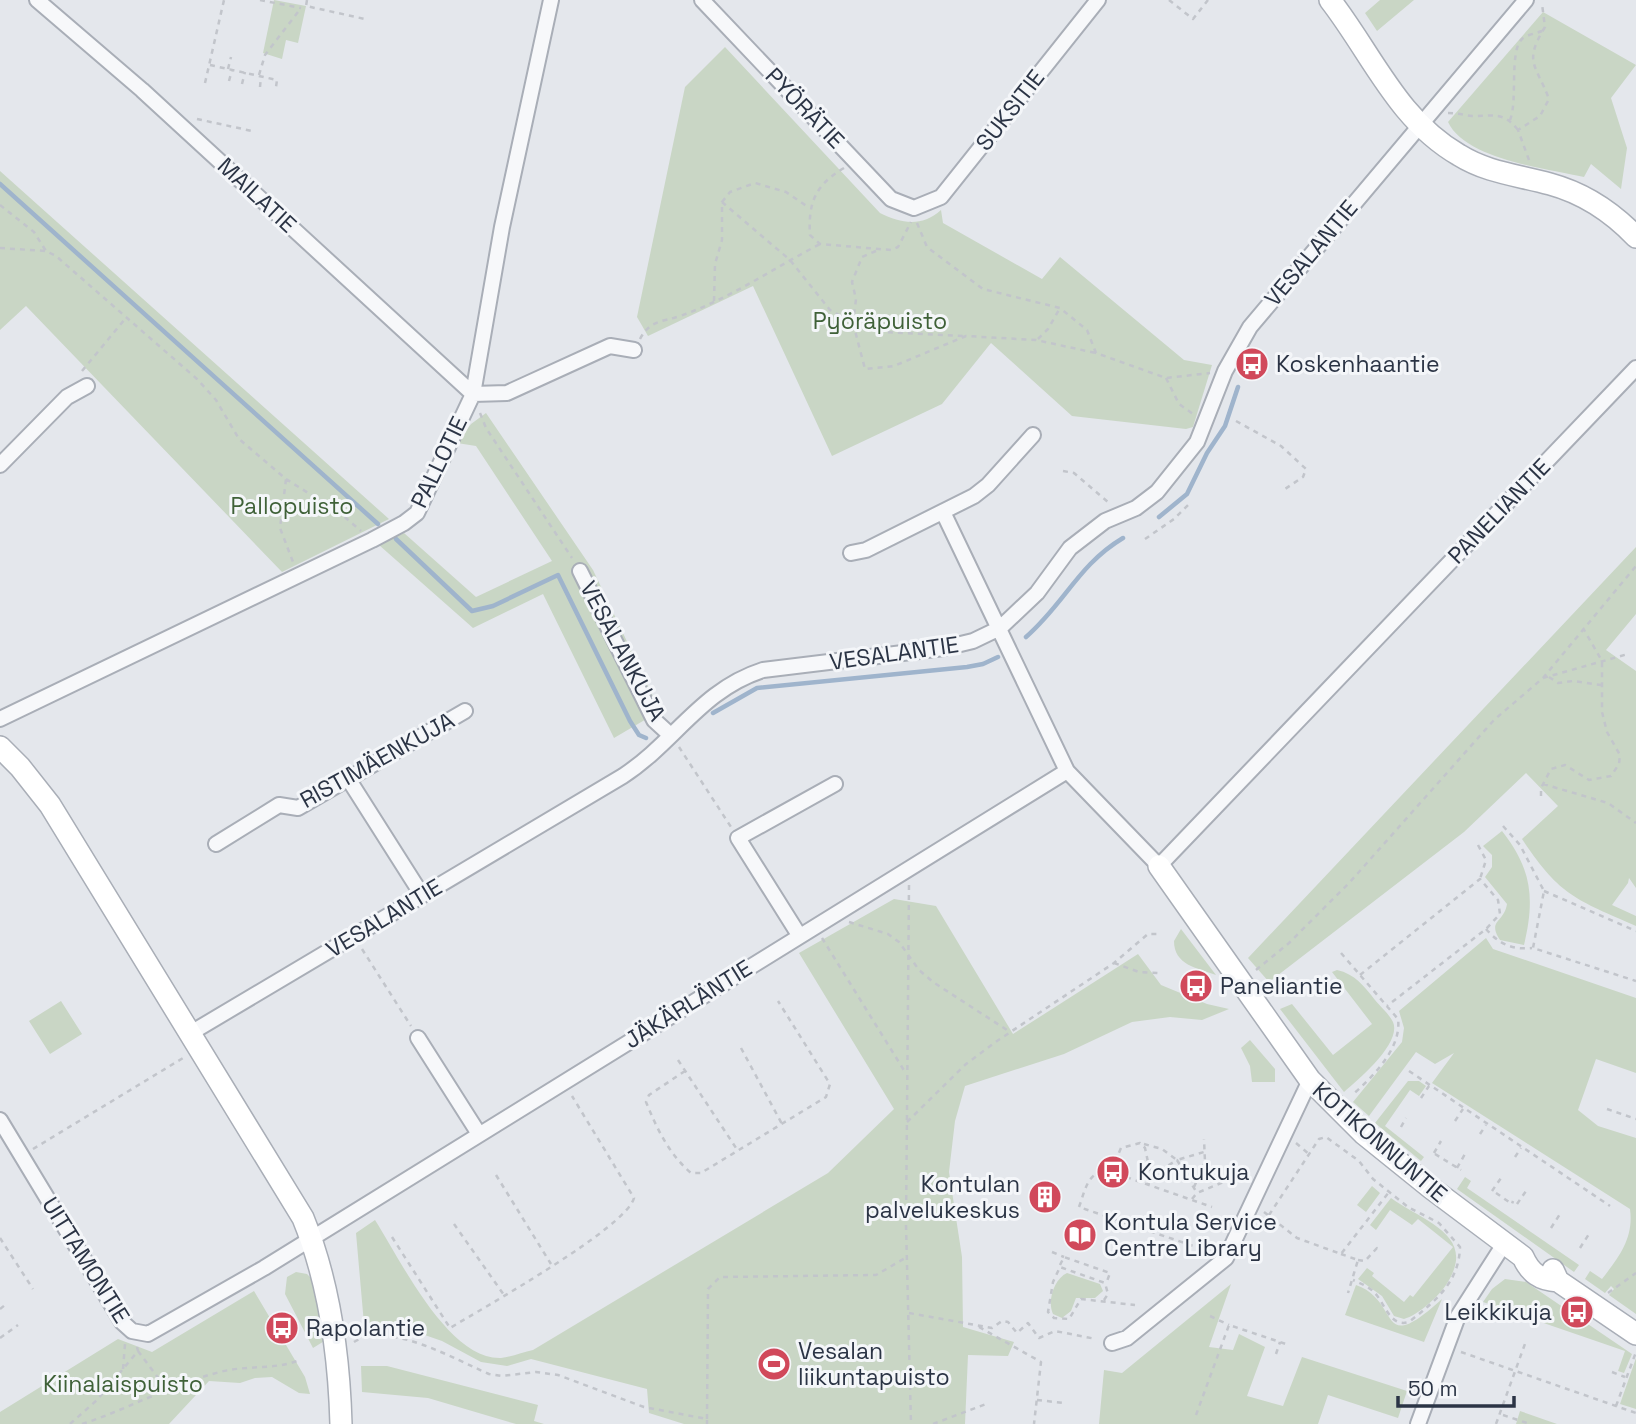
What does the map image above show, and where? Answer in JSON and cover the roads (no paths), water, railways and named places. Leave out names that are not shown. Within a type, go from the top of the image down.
[{"type":"street","name":"MAILATIE","points":[[37,0],[142,90],[473,394]]},
{"type":"street","name":"PALLOTIE","points":[[0,719],[372,540],[417,513],[473,394],[502,227],[551,0]]},
{"type":"street","name":"PYÖRÄTIE","points":[[702,0],[891,199],[914,208]]},
{"type":"street","name":"SUKSITIE","points":[[914,208],[942,197],[1098,0]]},
{"type":"street","points":[[1330,0],[1390,92],[1420,124],[1455,153],[1485,168],[1554,185],[1583,197],[1636,237]]},
{"type":"street","name":"VESALANTIE","points":[[188,1044],[354,936],[648,760],[707,699],[736,679],[764,670],[944,648],[973,641],[1000,628],[1037,593],[1070,548],[1105,521],[1125,513],[1157,492],[1177,471],[1205,424],[1225,370],[1240,340],[1526,0]]},
{"type":"street","points":[[473,394],[507,393],[610,346],[634,350]]},
{"type":"street","name":"PANELIANTIE","points":[[1158,866],[1636,368]]},
{"type":"street","points":[[0,465],[84,380]]},
{"type":"street","points":[[851,553],[866,550],[943,512],[988,485],[1033,435]]},
{"type":"street","name":"KOTIKONNUNTIE","points":[[943,512],[1067,771],[1158,866],[1310,1080],[1364,1134],[1504,1244],[1523,1257],[1537,1258],[1552,1268],[1558,1281],[1636,1334]]},
{"type":"street","name":"VESALANKUJA","points":[[580,571],[654,720],[666,731]]},
{"type":"street","name":"RISTIMÄENKUJA","points":[[216,844],[279,804],[298,808],[465,711]]},
{"type":"street","points":[[0,747],[37,787],[188,1044],[296,1207],[311,1239],[333,1327],[341,1424]]},
{"type":"street","name":"JÄKÄRLÄNTIE","points":[[311,1239],[1067,771]]},
{"type":"street","points":[[349,780],[422,895]]},
{"type":"street","points":[[799,935],[738,838],[835,784]]},
{"type":"street","points":[[418,1038],[479,1134]]},
{"type":"street","points":[[1112,1343],[1127,1338],[1226,1258],[1310,1080]]},
{"type":"street","name":"UITTAMONTIE","points":[[0,1120],[132,1337],[153,1332],[311,1239]]},
{"type":"street","points":[[1418,1424],[1458,1316],[1504,1244]]},
{"type":"waterway","points":[[0,184],[378,524]]},
{"type":"waterway","points":[[1159,517],[1187,494],[1207,453],[1225,426],[1238,387]]},
{"type":"waterway","points":[[1026,637],[1094,560],[1123,538]]},
{"type":"waterway","points":[[396,539],[472,611],[493,606],[558,575],[630,721],[639,735],[646,738]]},
{"type":"waterway","points":[[713,713],[757,688],[967,667],[998,657]]},
{"type":"place","name":"Koskenhaantie","points":[[1252,364]]},
{"type":"place","name":"Paneliantie","points":[[1196,986]]},
{"type":"place","name":"Kontukuja","points":[[1113,1172]]},
{"type":"place","name":"Kontulan palvelukeskus","points":[[1045,1197]]},
{"type":"place","name":"Kontula Service Centre Library","points":[[1080,1235]]},
{"type":"place","name":"Leikkikuja","points":[[1577,1312]]},
{"type":"place","name":"Rapolantie","points":[[282,1328]]},
{"type":"place","name":"Vesalan liikuntapuisto","points":[[774,1364]]},
{"type":"park label","name":"Pyöräpuisto","points":[[880,321]]},
{"type":"park label","name":"Pallopuisto","points":[[292,506]]},
{"type":"park label","name":"Kiinalaispuisto","points":[[123,1384]]}]
